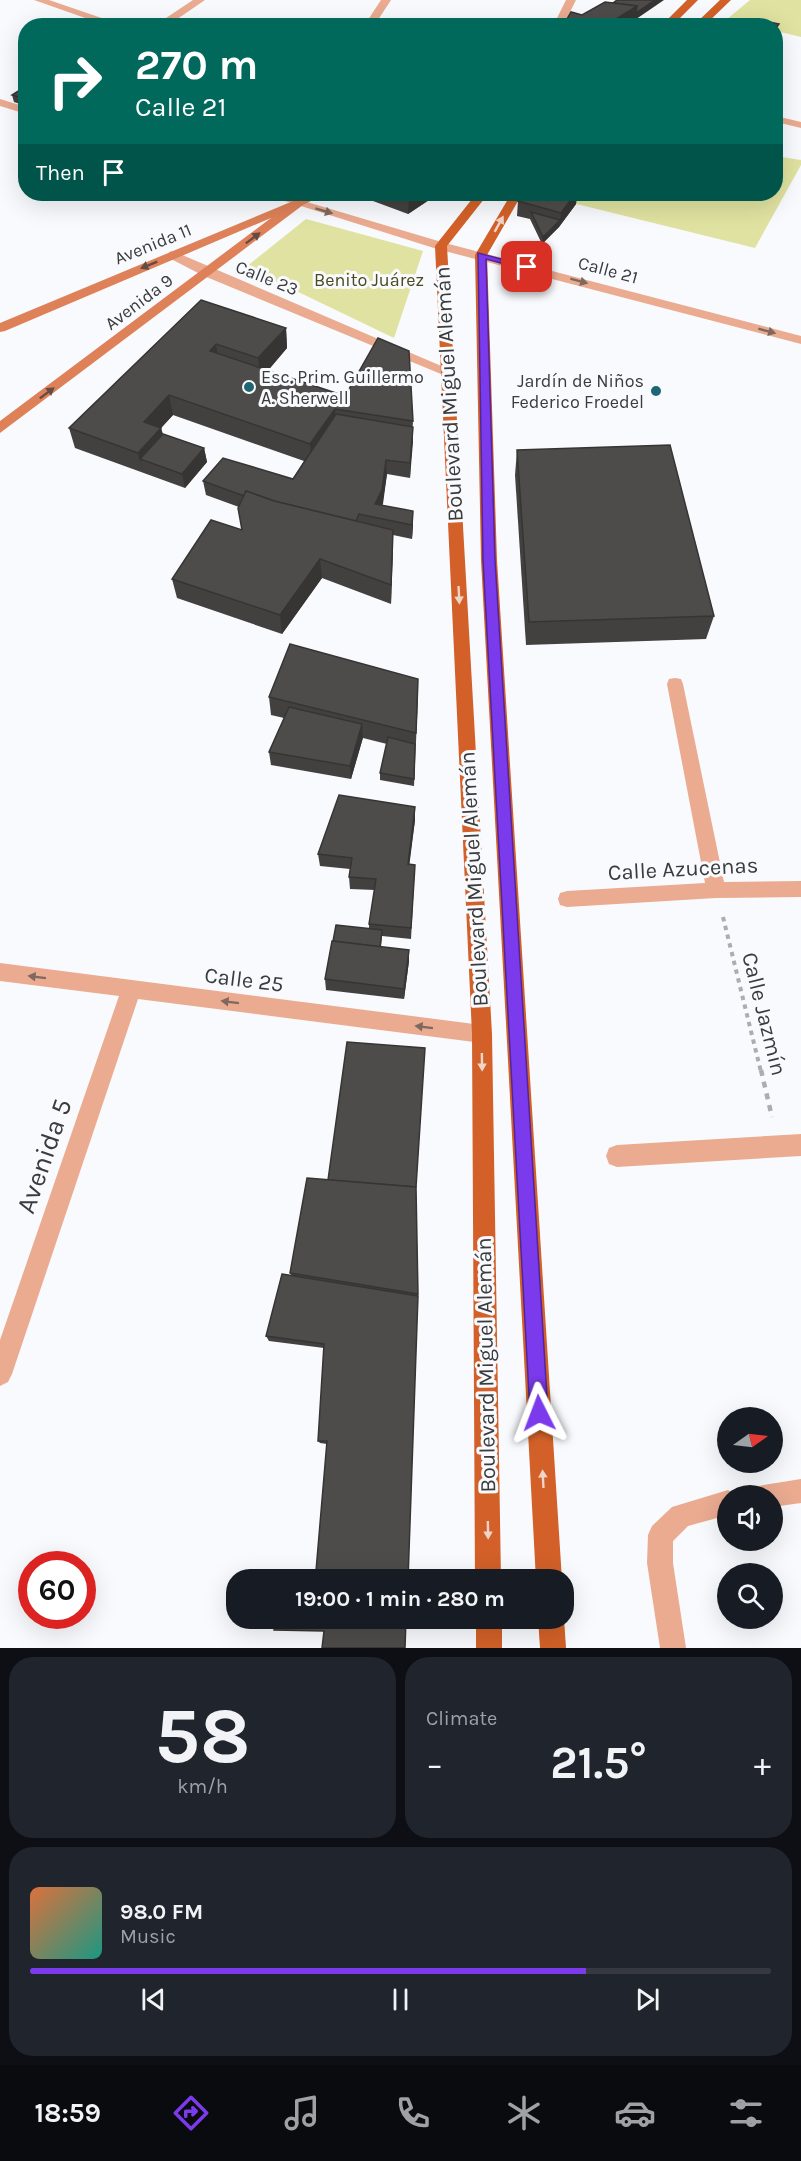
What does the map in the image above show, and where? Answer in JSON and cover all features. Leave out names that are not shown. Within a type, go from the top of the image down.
[{"type":"main road","points":[[673,18],[693,0]]},
{"type":"main road","points":[[706,18],[726,0]]},
{"type":"main road","name":"Avenida 11","points":[[0,328],[304,201]]},
{"type":"main road","name":"Boulevard Miguel Alemán","points":[[476,201],[441,246],[482,1034],[488,1569]]},
{"type":"main road","points":[[481,255],[512,201]]},
{"type":"main road","name":"Avenida 9","points":[[0,428],[298,204]]},
{"type":"main road","name":"Boulevard Miguel Alemán","points":[[481,255],[489,560],[548,1569]]},
{"type":"main road","points":[[457,559],[489,560]]},
{"type":"main road","points":[[489,1629],[489,1648]]},
{"type":"main road","points":[[552,1629],[553,1648]]},
{"type":"street","points":[[39,0],[95,18]]},
{"type":"street","points":[[172,18],[200,0]]},
{"type":"street","points":[[374,18],[386,0]]},
{"type":"street","points":[[562,18],[571,0]]},
{"type":"street","points":[[0,102],[18,108]]},
{"type":"street","points":[[783,121],[801,125]]},
{"type":"street","name":"Calle 21","points":[[289,201],[441,246],[801,340]]},
{"type":"street","name":"Calle 23","points":[[173,255],[208,273],[446,371]]},
{"type":"street","points":[[675,684],[716,890]]},
{"type":"street","name":"Calle Azucenas","points":[[567,899],[716,890],[801,889]]},
{"type":"street","name":"Calle 25","points":[[0,972],[482,1034]]},
{"type":"street","name":"Avenida 5","points":[[0,1374],[131,990]]},
{"type":"street","points":[[617,1156],[801,1145]]},
{"type":"street","points":[[783,1493],[801,1491]]},
{"type":"street","points":[[672,1648],[660,1563],[661,1535],[681,1516],[717,1505]]},
{"type":"path","name":"Calle Jazmín","points":[[716,890],[779,1146]]},
{"type":"green space","points":[[750,0],[801,0],[801,37],[783,33],[783,18],[728,18]]},
{"type":"green space","points":[[783,157],[801,160],[801,165],[783,197]]},
{"type":"green space","points":[[564,201],[781,201],[755,248]]},
{"type":"green space","name":"Benito Juárez","points":[[306,219],[423,251],[394,338],[246,267]]},
{"type":"building","points":[[617,0],[655,0],[636,13],[637,6],[613,3]]},
{"type":"building","points":[[605,2],[637,6],[618,18],[568,18],[571,12],[582,15]]},
{"type":"building","points":[[518,201],[570,201],[561,213]]},
{"type":"building","points":[[531,212],[560,220],[543,237]]},
{"type":"building","points":[[201,300],[286,328],[258,358],[216,344],[210,351],[345,396],[378,338],[409,351],[413,421],[335,409],[310,444],[169,395],[144,422],[161,428],[138,453],[69,428]]},
{"type":"building","points":[[336,414],[413,427],[410,463],[386,460],[382,490],[375,504],[413,511],[412,525],[359,514],[356,521],[274,501],[246,491],[244,496],[203,481],[223,458],[293,479]]},
{"type":"building","points":[[163,434],[204,448],[182,474],[140,459]]},
{"type":"building","points":[[670,445],[714,616],[529,622],[517,450]]},
{"type":"building","points":[[246,491],[274,501],[393,530],[391,585],[320,559],[280,615],[172,579],[211,520],[242,530],[238,508]]},
{"type":"building","points":[[290,644],[418,679],[416,733],[269,697]]},
{"type":"building","points":[[289,707],[362,724],[350,766],[269,752]]},
{"type":"building","points":[[388,737],[415,744],[414,779],[380,773]]},
{"type":"building","points":[[339,795],[415,807],[408,864],[415,865],[411,928],[369,924],[376,879],[349,877],[352,858],[318,854]]},
{"type":"building","points":[[336,925],[382,930],[380,947],[333,941]]},
{"type":"building","points":[[332,941],[409,950],[404,989],[325,979]]},
{"type":"building","points":[[347,1042],[425,1048],[416,1187],[328,1180]]},
{"type":"building","points":[[307,1178],[416,1187],[418,1294],[290,1273]]},
{"type":"building","points":[[282,1274],[418,1296],[408,1569],[316,1569],[327,1441],[318,1441],[324,1344],[266,1336]]},
{"type":"building","points":[[406,1629],[405,1648],[322,1648],[324,1631],[274,1630]]},
{"type":"place","name":"Esc. Prim. Guillermo A. Sherwell","points":[[249,387]]},
{"type":"place","name":"Jardín de Niños Federico Froedel","points":[[656,391]]},
{"type":"route","points":[[527,267],[481,255],[489,560],[539,1413]]}]
